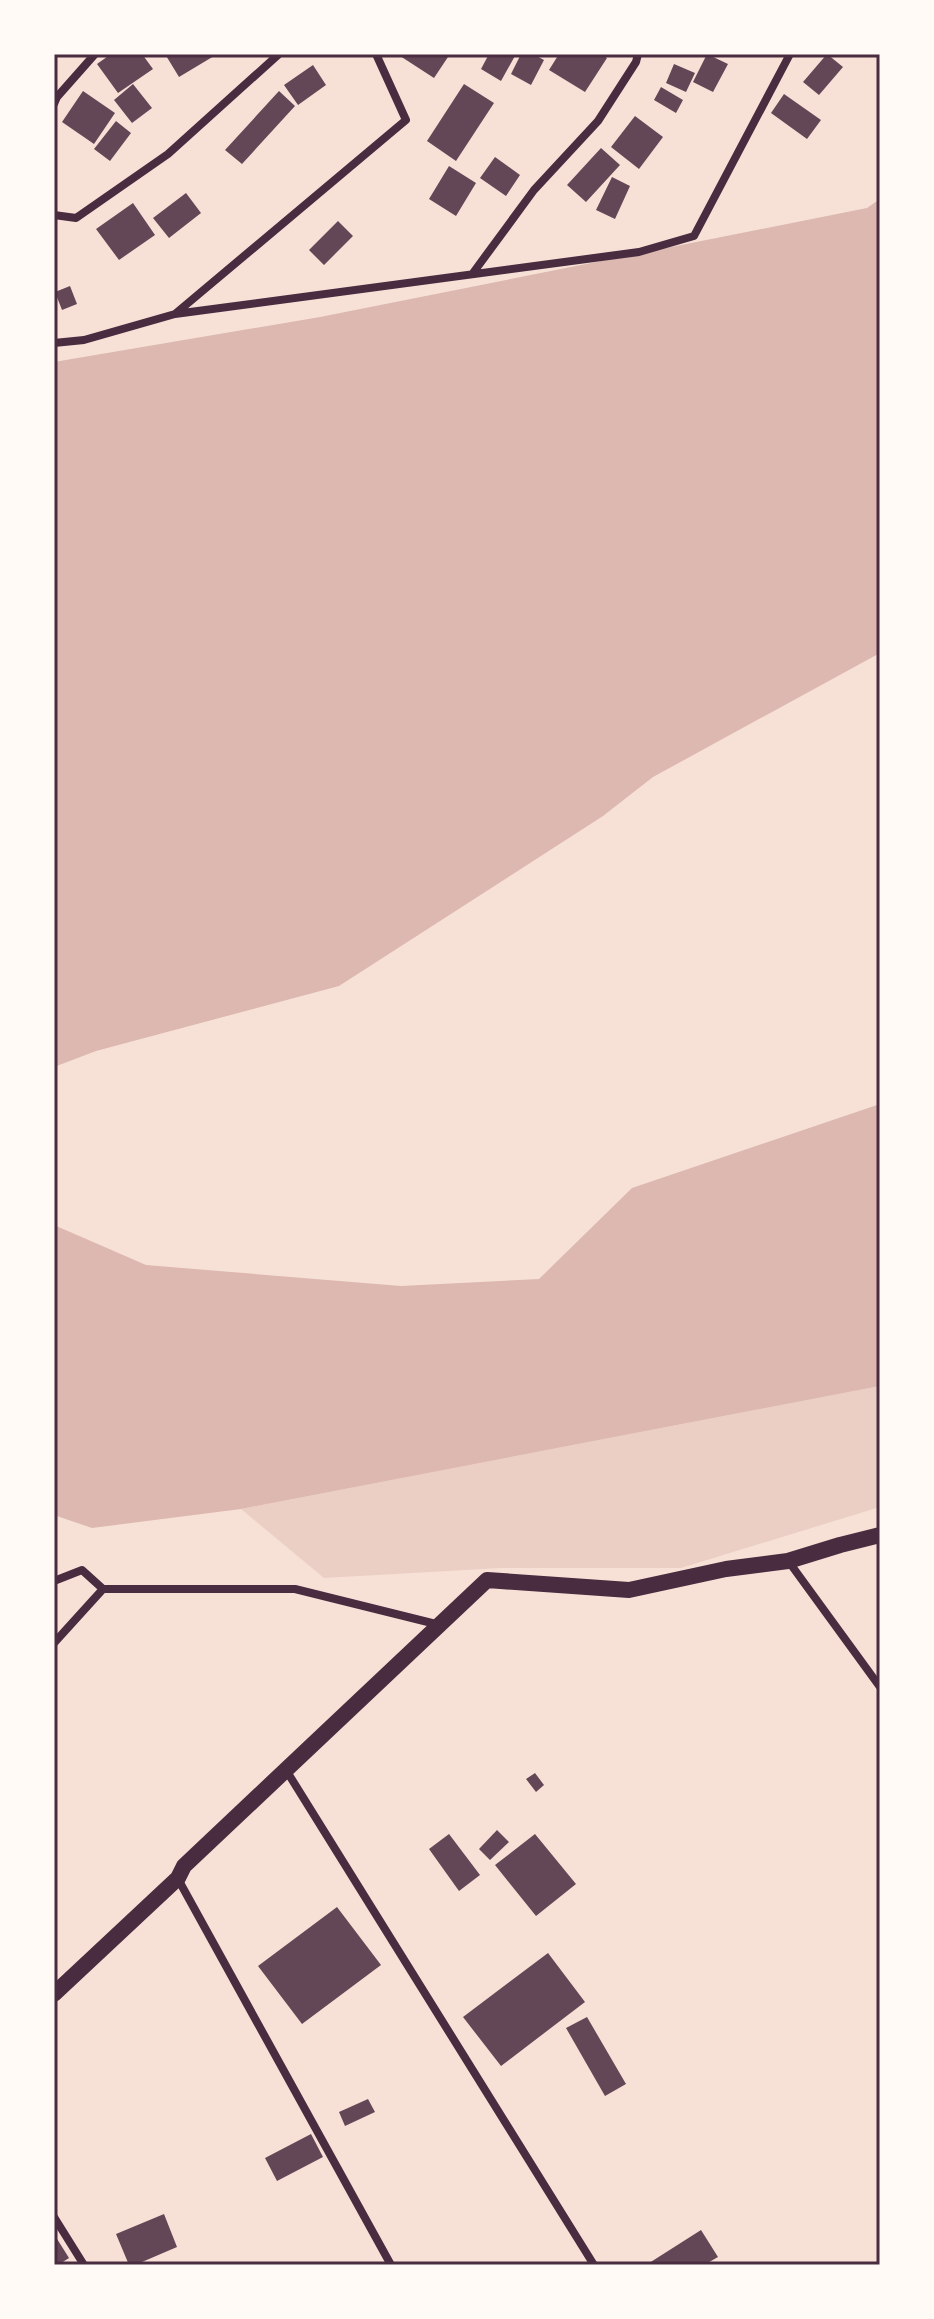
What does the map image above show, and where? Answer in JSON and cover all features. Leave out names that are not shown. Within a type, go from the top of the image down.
[{"type":"main road","points":[[54,1994],[178,1878],[184,1866],[487,1580],[629,1590],[726,1569],[788,1561],[880,1535]]},
{"type":"street","points":[[54,104],[95,54]]},
{"type":"street","points":[[54,215],[76,218],[168,154],[279,54]]},
{"type":"street","points":[[175,314],[406,120],[376,54]]},
{"type":"street","points":[[473,273],[534,190],[598,121],[638,54]]},
{"type":"street","points":[[54,343],[84,340],[175,314],[639,252],[694,236],[790,54]]},
{"type":"street","points":[[788,1561],[880,1687]]},
{"type":"street","points":[[54,1581],[82,1570],[103,1589],[295,1589],[441,1625]]},
{"type":"street","points":[[54,1643],[103,1589]]},
{"type":"street","points":[[286,1770],[594,2265]]},
{"type":"street","points":[[178,1878],[391,2265]]},
{"type":"street","points":[[54,2217],[84,2265]]},
{"type":"shaded area","points":[[880,199],[880,653],[653,777],[603,816],[339,986],[96,1051],[54,1067],[54,362],[320,317],[867,208]]},
{"type":"shaded area","points":[[880,1104],[880,1386],[241,1509],[92,1528],[54,1515],[54,1225],[146,1265],[401,1286],[539,1279],[632,1188]]},
{"type":"shaded area","points":[[880,1386],[880,1507],[681,1568],[501,1568],[324,1578],[241,1509]]},
{"type":"building","points":[[111,54],[142,54],[153,69],[118,93],[97,64]]},
{"type":"building","points":[[165,54],[213,54],[214,56],[179,77]]},
{"type":"building","points":[[397,54],[450,54],[434,78]]},
{"type":"building","points":[[489,54],[516,54],[501,81],[481,69]]},
{"type":"building","points":[[521,54],[533,54],[544,60],[531,85],[511,74]]},
{"type":"building","points":[[559,54],[601,54],[607,58],[585,92],[549,70]]},
{"type":"building","points":[[707,54],[728,64],[713,92],[693,82]]},
{"type":"building","points":[[827,54],[843,67],[819,95],[803,82]]},
{"type":"building","points":[[674,64],[695,73],[686,92],[666,83]]},
{"type":"building","points":[[313,65],[326,85],[298,105],[284,85]]},
{"type":"building","points":[[133,84],[152,108],[132,123],[114,100]]},
{"type":"building","points":[[464,84],[494,103],[456,161],[427,141]]},
{"type":"building","points":[[661,87],[683,100],[676,113],[654,100]]},
{"type":"building","points":[[83,91],[115,113],[94,144],[62,122]]},
{"type":"building","points":[[279,91],[295,106],[242,164],[225,150]]},
{"type":"building","points":[[784,94],[821,120],[807,139],[771,113]]},
{"type":"building","points":[[635,116],[663,137],[639,169],[611,147]]},
{"type":"building","points":[[116,121],[131,133],[110,161],[94,149]]},
{"type":"building","points":[[601,148],[620,165],[586,202],[567,185]]},
{"type":"building","points":[[495,157],[520,175],[506,196],[480,178]]},
{"type":"building","points":[[449,166],[476,183],[456,216],[429,199]]},
{"type":"building","points":[[612,177],[630,186],[615,219],[596,210]]},
{"type":"building","points":[[186,193],[201,213],[169,238],[153,218]]},
{"type":"building","points":[[133,203],[155,235],[119,260],[96,229]]},
{"type":"building","points":[[338,221],[353,236],[324,265],[309,250]]},
{"type":"building","points":[[70,286],[77,304],[62,310],[55,292]]},
{"type":"building","points":[[535,1773],[544,1785],[536,1792],[526,1779]]},
{"type":"building","points":[[497,1830],[509,1842],[490,1860],[479,1849]]},
{"type":"building","points":[[449,1834],[480,1875],[459,1891],[429,1849]]},
{"type":"building","points":[[535,1834],[576,1884],[536,1916],[495,1865]]},
{"type":"building","points":[[337,1907],[381,1965],[302,2024],[258,1966]]},
{"type":"building","points":[[548,1953],[585,2002],[501,2066],[463,2017]]},
{"type":"building","points":[[587,2017],[626,2084],[605,2096],[566,2028]]},
{"type":"building","points":[[368,2099],[375,2112],[345,2126],[339,2112]]},
{"type":"building","points":[[311,2134],[323,2157],[277,2181],[265,2158]]},
{"type":"building","points":[[164,2214],[177,2247],[129,2265],[116,2234]]},
{"type":"building","points":[[701,2230],[718,2257],[704,2265],[646,2265]]},
{"type":"building","points":[[54,2234],[69,2258],[58,2265],[54,2265]]}]
